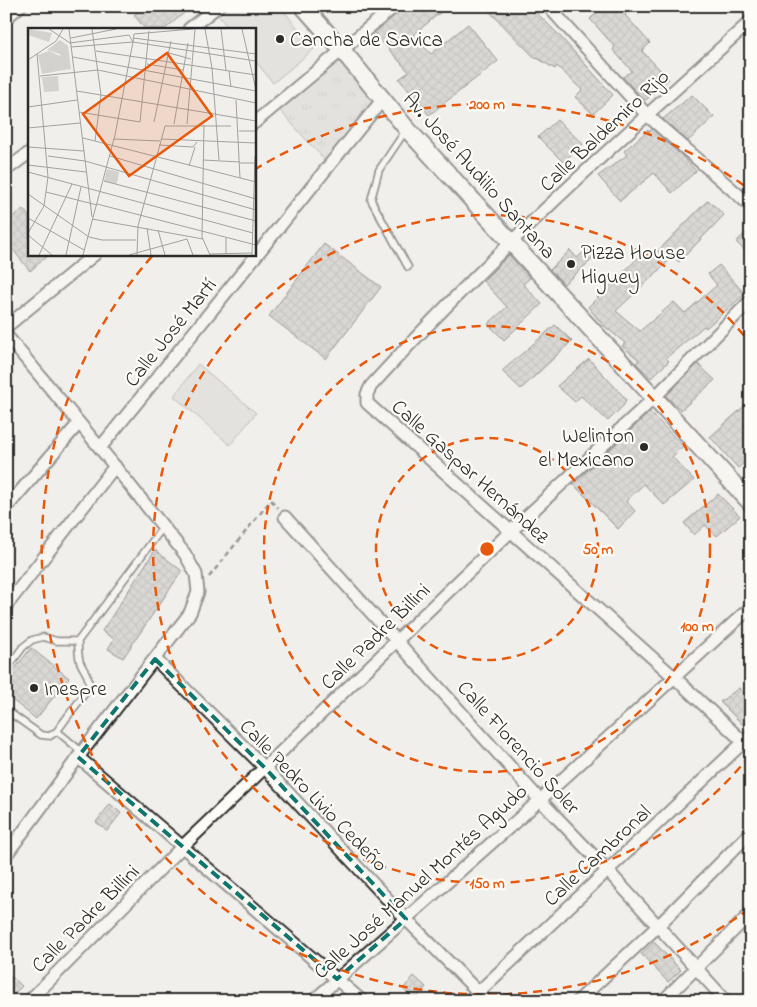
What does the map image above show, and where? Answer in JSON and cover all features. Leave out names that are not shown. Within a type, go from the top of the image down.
[{"type":"main road","name":"Av. José Audilio Santana","points":[[303,6],[407,129],[751,503]]},
{"type":"street","points":[[6,18],[20,6]]},
{"type":"street","points":[[190,28],[218,6]]},
{"type":"street","points":[[255,122],[395,6]]},
{"type":"street","points":[[548,6],[647,115],[751,206]]},
{"type":"street","name":"Calle Baldemiro Rijo","points":[[367,403],[367,394],[371,386],[416,336],[512,241],[751,21]]},
{"type":"street","name":"Calle José Martí","points":[[100,448],[383,99]]},
{"type":"street","points":[[6,170],[28,154]]},
{"type":"street","points":[[6,327],[94,255]]},
{"type":"street","name":"Calle Padre Billini","points":[[28,1001],[182,847],[510,532],[654,398],[751,300]]},
{"type":"street","points":[[6,335],[185,554],[196,574],[198,592],[190,613],[80,754],[6,855]]},
{"type":"street","name":"Calle Gaspar Hernández","points":[[367,403],[510,532],[749,742]]},
{"type":"street","points":[[6,508],[79,423]]},
{"type":"street","points":[[6,606],[114,466]]},
{"type":"street","name":"Calle Florencio Soler","points":[[285,516],[540,800],[608,871],[726,1001]]},
{"type":"street","name":"Calle José Manuel Montés Agudo","points":[[313,1001],[540,800],[751,607]]},
{"type":"street","name":"Calle Pedro Livio Cedeño","points":[[155,659],[265,768],[406,919],[487,1001]]},
{"type":"street","name":"Calle Cambronal","points":[[469,1001],[749,742]]},
{"type":"street","points":[[80,754],[182,847],[362,1001]]},
{"type":"street","points":[[578,1001],[658,926],[751,832]]},
{"type":"street","points":[[663,1001],[751,913]]},
{"type":"lane","points":[[407,129],[379,170],[371,200],[408,267]]},
{"type":"lane","points":[[6,710],[42,735],[50,736],[57,732],[88,689],[88,674],[80,662],[78,641],[163,527]]},
{"type":"lane","points":[[6,670],[23,648],[32,640],[43,638],[58,641],[78,641]]},
{"type":"lane","points":[[57,732],[80,754]]},
{"type":"path","points":[[198,592],[271,500],[285,516]]},
{"type":"highlighted area","points":[[155,659],[265,768],[406,919],[337,979],[78,757]]},
{"type":"green space","name":"Cancha de Savica","points":[[230,6],[280,6],[314,49],[273,83],[255,60],[255,28],[228,28],[218,15]]},
{"type":"green space","points":[[342,50],[383,99],[329,165],[275,105]]},
{"type":"green space","points":[[198,364],[256,413],[230,445],[174,396]]},
{"type":"building","points":[[145,6],[179,6],[184,13],[166,28],[144,28],[134,15]]},
{"type":"building","points":[[405,6],[448,6],[413,35],[431,54],[468,24],[498,61],[429,115],[399,79],[409,72],[374,33]]},
{"type":"building","points":[[484,6],[530,6],[613,95],[593,114],[575,97],[582,90],[557,66],[555,69],[536,59]]},
{"type":"building","points":[[604,6],[634,6],[625,15],[650,43],[642,51],[669,79],[646,100],[623,77],[632,71],[613,50],[615,47],[590,19]]},
{"type":"building","points":[[692,95],[714,117],[688,141],[663,119]]},
{"type":"building","points":[[557,120],[583,144],[563,162],[538,137]]},
{"type":"building","points":[[652,129],[696,171],[672,193],[654,173],[620,201],[598,176],[627,155],[624,151],[648,130],[649,132]]},
{"type":"building","points":[[708,200],[724,215],[679,262],[673,257],[616,311],[640,331],[674,302],[685,313],[717,285],[708,274],[719,265],[745,294],[706,328],[704,326],[666,358],[669,361],[651,378],[636,363],[639,360],[622,346],[625,343],[603,325],[588,307],[645,251],[651,258]]},
{"type":"building","points":[[23,209],[28,215],[28,255],[49,255],[30,271],[6,241],[6,222]]},
{"type":"building","points":[[751,228],[751,257],[736,242]]},
{"type":"building","points":[[324,244],[381,287],[326,359],[269,316]]},
{"type":"building","points":[[588,248],[595,257],[564,284],[550,270],[570,250],[577,258]]},
{"type":"building","points":[[509,255],[530,278],[523,284],[542,304],[504,340],[488,324],[507,307],[483,281]]},
{"type":"building","points":[[555,325],[572,341],[521,389],[502,371]]},
{"type":"building","points":[[589,359],[626,399],[624,405],[608,421],[581,396],[575,402],[557,386]]},
{"type":"building","points":[[698,364],[715,380],[681,410],[666,396]]},
{"type":"building","points":[[751,400],[751,456],[738,468],[710,437]]},
{"type":"building","points":[[650,412],[683,446],[672,457],[694,480],[664,505],[644,484],[626,501],[635,511],[618,529],[573,484]]},
{"type":"building","points":[[718,494],[740,516],[717,536],[705,525],[694,535],[684,523]]},
{"type":"building","points":[[155,550],[182,571],[123,658],[108,649],[114,639],[102,631]]},
{"type":"building","name":"Inespre","points":[[31,648],[69,678],[36,719],[6,695],[6,680]]},
{"type":"building","points":[[739,688],[751,700],[751,718],[743,725],[720,702]]},
{"type":"building","points":[[110,804],[121,813],[107,831],[96,822]]},
{"type":"building","points":[[654,942],[681,970],[668,982],[641,954]]},
{"type":"building","points":[[6,972],[22,986],[7,1001],[6,1001]]},
{"type":"building","points":[[414,976],[426,987],[415,1000],[403,989]]},
{"type":"place","name":"Cancha de Savica","points":[[280,39]]},
{"type":"place","name":"Pizza House Higuey","points":[[571,264]]},
{"type":"place","name":"Welinton el Mexicano","points":[[644,447]]},
{"type":"place","name":"Inespre","points":[[34,688]]}]
